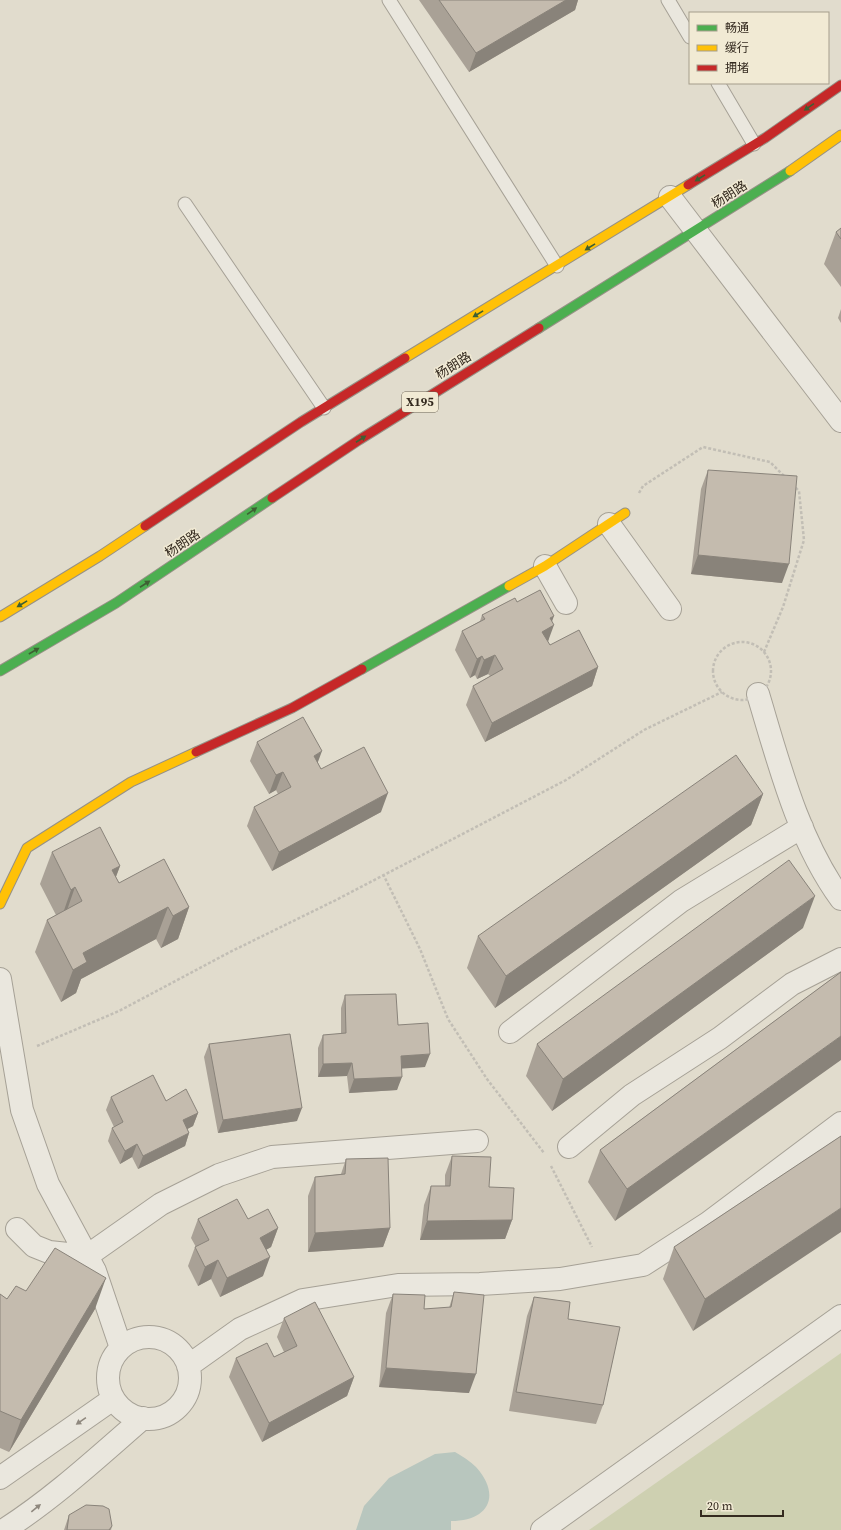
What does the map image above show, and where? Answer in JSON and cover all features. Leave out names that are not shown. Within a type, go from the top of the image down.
[{"type":"main road","points":[[0,617],[100,556],[207,483],[324,408],[670,197],[754,144],[841,85]]},
{"type":"main road","name":"杨朗路","points":[[0,671],[116,603],[359,440],[696,231],[841,135]]},
{"type":"main road","points":[[0,904],[27,848],[131,782],[292,708],[545,566],[617,518]]},
{"type":"street","points":[[670,197],[841,421]]},
{"type":"street","points":[[617,518],[670,609]]},
{"type":"street","points":[[545,566],[566,603]]},
{"type":"street","points":[[758,694],[798,819],[832,887],[841,899]]},
{"type":"street","points":[[510,1032],[681,901],[802,827]]},
{"type":"street","points":[[569,1147],[632,1095],[720,1038],[792,984],[841,959]]},
{"type":"street","points":[[0,979],[22,1110],[48,1184],[95,1271],[120,1348]]},
{"type":"street","points":[[188,1366],[240,1329],[303,1300],[398,1285],[480,1284],[560,1279],[643,1264],[708,1223],[841,1123]]},
{"type":"street","points":[[17,1229],[34,1246],[44,1250],[86,1256],[161,1204],[219,1176],[272,1157],[477,1141]]},
{"type":"street","points":[[542,1530],[841,1316]]},
{"type":"street","points":[[146,1337],[159,1338],[172,1344],[182,1353],[188,1366],[190,1379],[187,1393],[180,1405],[169,1414],[156,1418],[143,1418],[131,1415],[121,1408],[113,1399],[108,1386],[108,1372],[112,1359],[120,1348],[132,1340],[146,1337]]},
{"type":"street","points":[[0,1478],[113,1399]]},
{"type":"street","points":[[4,1530],[26,1516],[76,1476],[143,1418]]},
{"type":"lane","points":[[389,0],[557,266]]},
{"type":"lane","points":[[668,0],[689,35]]},
{"type":"lane","points":[[719,84],[754,144]]},
{"type":"lane","points":[[185,204],[324,408]]},
{"type":"path","points":[[617,518],[643,486],[704,447],[770,462],[799,491],[804,540],[783,607],[764,652]]},
{"type":"path","points":[[748,643],[756,646],[764,652],[769,660],[771,670],[765,688],[758,694],[740,700],[730,698],[716,685],[713,676],[713,667],[716,658],[722,650],[729,645],[748,643]]},
{"type":"path","points":[[13,1054],[42,1044],[118,1011],[566,780],[644,730],[722,692]]},
{"type":"path","points":[[383,874],[420,949],[448,1019],[487,1079],[544,1153],[604,1271]]},
{"type":"green space","points":[[841,1353],[841,1530],[589,1530]]},
{"type":"shaded area","points":[[455,1452],[474,1465],[484,1478],[488,1488],[489,1497],[487,1505],[482,1512],[474,1517],[464,1520],[451,1521],[451,1530],[356,1530],[364,1506],[389,1478],[435,1454]]},
{"type":"building","points":[[439,0],[566,0],[476,53]]},
{"type":"building","points":[[841,228],[841,239],[836,232]]},
{"type":"building","points":[[708,470],[797,476],[789,564],[698,555]]},
{"type":"building","points":[[540,590],[554,616],[550,618],[554,625],[542,632],[550,645],[579,630],[598,667],[492,723],[473,686],[503,669],[495,655],[484,660],[482,656],[477,659],[462,631],[485,619],[482,615],[515,598],[517,602]]},
{"type":"building","points":[[303,717],[322,751],[314,756],[321,769],[364,747],[388,793],[279,852],[254,807],[291,787],[283,772],[276,775],[257,742]]},
{"type":"building","points":[[736,755],[763,794],[506,976],[478,936]]},
{"type":"building","points":[[100,827],[120,866],[112,870],[119,883],[164,859],[189,907],[173,916],[168,907],[83,953],[87,962],[73,970],[47,920],[82,901],[75,887],[71,890],[52,852]]},
{"type":"building","points":[[789,860],[815,896],[563,1079],[537,1044]]},
{"type":"building","points":[[841,972],[841,1036],[627,1189],[600,1150]]},
{"type":"building","points":[[396,994],[398,1025],[428,1023],[430,1054],[401,1056],[402,1077],[354,1079],[352,1063],[323,1064],[323,1035],[346,1033],[345,995]]},
{"type":"building","points":[[290,1034],[302,1108],[223,1120],[209,1044]]},
{"type":"building","points":[[153,1075],[166,1101],[186,1089],[198,1113],[183,1120],[189,1133],[143,1156],[137,1144],[125,1151],[112,1128],[123,1122],[111,1097]]},
{"type":"building","points":[[841,1136],[841,1208],[705,1299],[674,1247]]},
{"type":"building","points":[[452,1156],[491,1157],[489,1187],[514,1188],[512,1220],[427,1221],[431,1186],[450,1186]]},
{"type":"building","points":[[388,1158],[390,1228],[315,1233],[315,1177],[345,1174],[346,1159]]},
{"type":"building","points":[[237,1199],[248,1219],[268,1209],[278,1228],[260,1238],[270,1257],[227,1278],[218,1260],[205,1267],[195,1247],[209,1240],[198,1219]]},
{"type":"building","points":[[55,1248],[106,1278],[21,1420],[0,1411],[0,1294],[7,1299],[16,1286],[26,1291]]},
{"type":"building","points":[[454,1292],[484,1295],[476,1374],[386,1368],[393,1294],[425,1295],[424,1309],[451,1307]]},
{"type":"building","points":[[534,1297],[570,1302],[568,1319],[620,1327],[603,1405],[516,1392]]},
{"type":"building","points":[[315,1302],[354,1377],[269,1423],[236,1358],[267,1343],[274,1357],[297,1346],[284,1318]]},
{"type":"building","points":[[86,1505],[103,1506],[109,1509],[112,1526],[109,1530],[67,1530],[69,1515]]},
{"type":"traffic: fast","points":[[539,328],[790,171]]},
{"type":"traffic: fast","points":[[0,671],[116,603],[272,498]]},
{"type":"traffic: fast","points":[[362,669],[509,586]]},
{"type":"traffic: slow","points":[[790,171],[841,135]]},
{"type":"traffic: slow","points":[[405,358],[688,185]]},
{"type":"traffic: slow","points":[[509,586],[545,566],[625,513]]},
{"type":"traffic: slow","points":[[0,617],[100,556],[145,526]]},
{"type":"traffic: slow","points":[[0,904],[27,848],[131,782],[196,752]]},
{"type":"traffic: jam","points":[[688,185],[765,138],[841,85]]},
{"type":"traffic: jam","points":[[272,498],[359,440],[539,328]]},
{"type":"traffic: jam","points":[[145,526],[301,422],[405,358]]},
{"type":"traffic: jam","points":[[196,752],[292,708],[362,669]]}]
